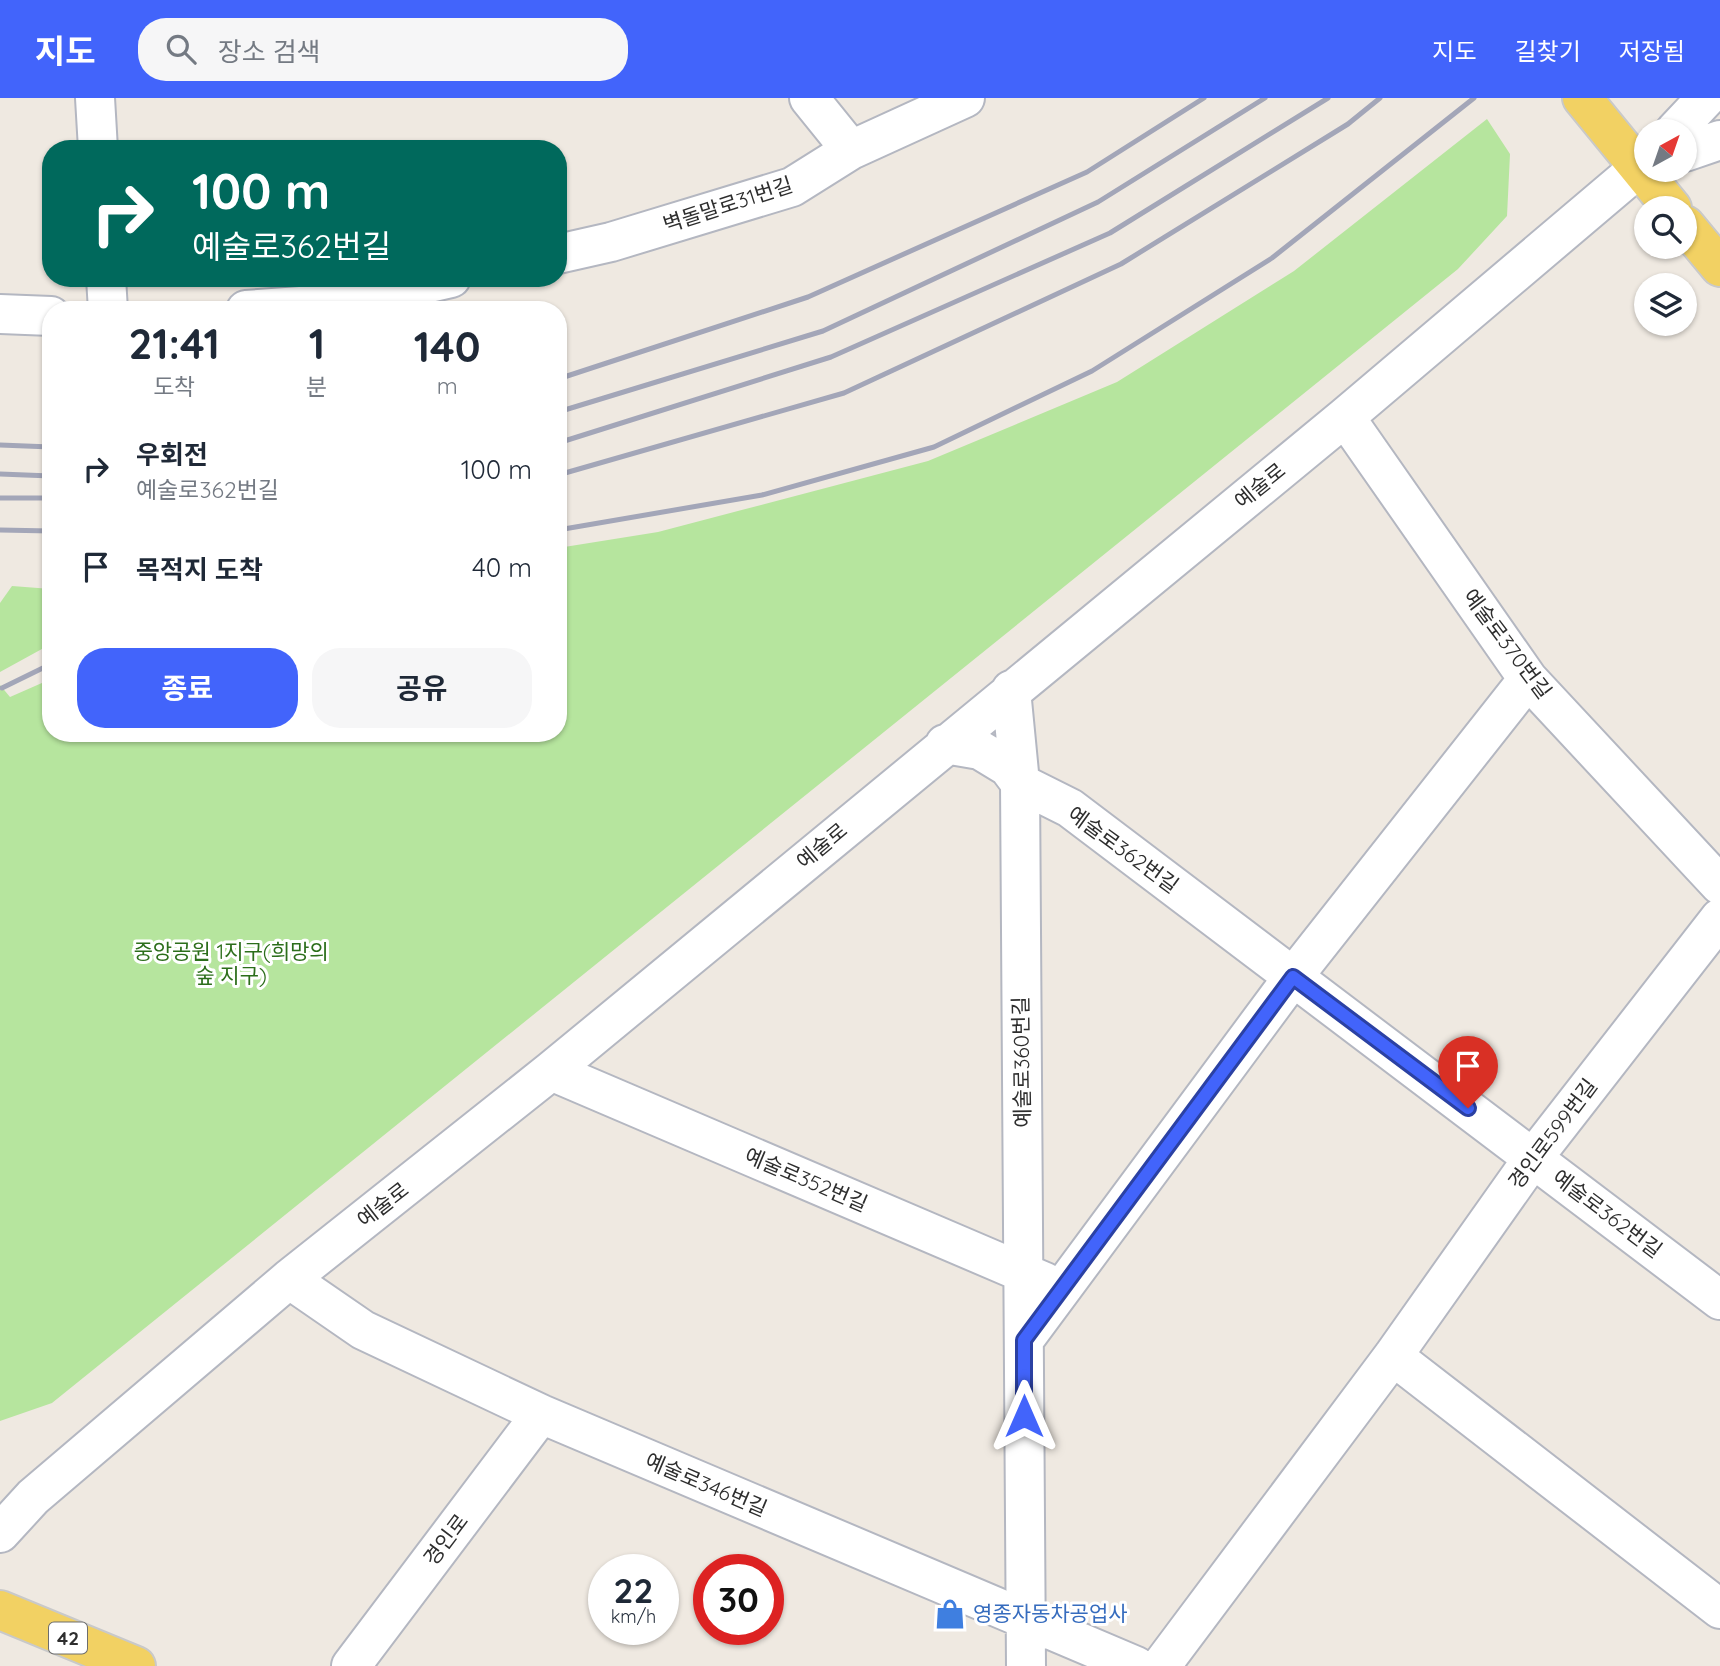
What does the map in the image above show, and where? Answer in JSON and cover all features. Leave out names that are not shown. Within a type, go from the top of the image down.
[{"type":"main road","points":[[1582,98],[1634,154]]},
{"type":"main road","points":[[1697,239],[1720,267]]},
{"type":"main road","name":"42","points":[[0,1610],[136,1666]]},
{"type":"street","points":[[95,98],[97,140]]},
{"type":"street","points":[[809,98],[851,150]]},
{"type":"street","name":"벽돌말로31번길","points":[[567,252],[611,242],[792,187],[851,150],[965,98]]},
{"type":"street","points":[[1686,119],[1706,98]]},
{"type":"street","points":[[1698,148],[1720,140]]},
{"type":"street","name":"예술로","points":[[0,1534],[33,1497],[289,1279],[551,1071],[1345,417],[1634,173]]},
{"type":"street","points":[[351,301],[412,287]]},
{"type":"street","points":[[0,314],[42,316]]},
{"type":"street","name":"예술로370번길","points":[[1345,417],[1528,679],[1720,885]]},
{"type":"street","points":[[1024,1340],[1293,977],[1528,679]]},
{"type":"street","name":"예술로360번길","points":[[1011,690],[1020,783],[1026,1666]]},
{"type":"street","name":"예술로362번길","points":[[945,744],[980,750],[1008,767],[1020,783],[1070,808],[1720,1300]]},
{"type":"street","name":"경인로599번길","points":[[1161,1666],[1393,1356],[1533,1158],[1720,918]]},
{"type":"street","name":"예술로352번길","points":[[551,1071],[1061,1289]]},
{"type":"street","name":"예술로346번길","points":[[289,1279],[363,1330],[541,1414],[1136,1666]]},
{"type":"street","points":[[1393,1356],[1720,1609]]},
{"type":"street","name":"경인로","points":[[351,1666],[541,1414]]},
{"type":"green space","name":"중앙공원 1지구(희망의 숲 지구)","points":[[1487,119],[1510,154],[1507,216],[1458,269],[52,1403],[0,1421],[0,685],[10,697],[42,683],[42,742],[567,742],[567,547],[658,532],[928,461],[1117,382],[1294,271]]},
{"type":"green space","points":[[12,586],[42,588],[42,649],[0,672],[0,603]]},
{"type":"railway","points":[[567,376],[808,297],[1087,172],[1204,98]]},
{"type":"railway","points":[[567,409],[823,331],[1098,202],[1265,98]]},
{"type":"railway","points":[[567,440],[831,357],[1110,233],[1328,98]]},
{"type":"railway","points":[[567,472],[844,393],[1121,264],[1348,124],[1380,98]]},
{"type":"railway","points":[[567,528],[762,495],[934,447],[1092,371],[1272,258],[1474,98]]},
{"type":"railway","points":[[0,445],[42,447]]},
{"type":"railway","points":[[0,474],[42,476]]},
{"type":"railway","points":[[0,498],[42,498]]},
{"type":"railway","points":[[0,530],[42,531]]},
{"type":"railway","points":[[2,688],[42,668]]},
{"type":"place","name":"영종자동차공업사","points":[[950,1614]]},
{"type":"route","points":[[1024,1416],[1024,1340],[1293,977],[1468,1108]]}]
